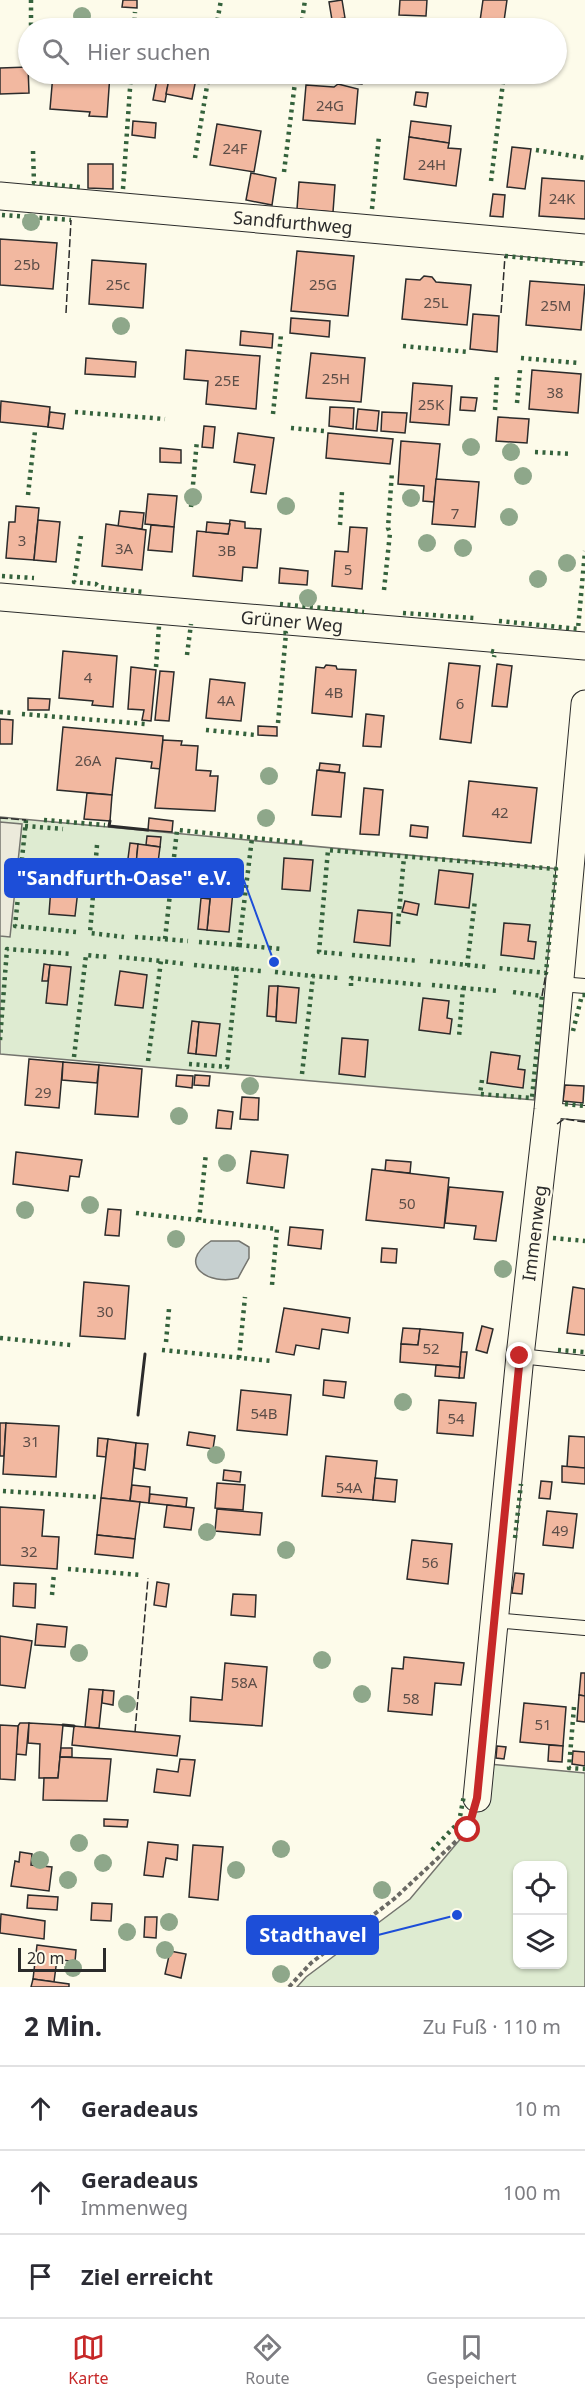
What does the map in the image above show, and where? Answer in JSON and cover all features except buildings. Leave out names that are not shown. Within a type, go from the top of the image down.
[{"type":"street","name":"Sandfurthweg","points":[[0,196],[585,248]]},
{"type":"street","name":"Grüner Weg","points":[[0,597],[585,646]]},
{"type":"street","name":"Immenweg","points":[[477,1798],[520,1356],[548,1110],[572,985],[585,704]]},
{"type":"lane","points":[[548,1110],[585,1113]]},
{"type":"lane","points":[[520,1356],[585,1363]]},
{"type":"lane","points":[[494,1620],[585,1628]]},
{"type":"path","points":[[289,1987],[311,1963],[394,1899],[468,1830],[477,1798]]},
{"type":"green space","points":[[0,817],[559,869],[534,1100],[0,1054]]},
{"type":"green space","points":[[489,1764],[585,1773],[585,1987],[297,1987],[306,1977],[410,1899],[468,1830],[477,1769]]},
{"type":"shaded area","points":[[0,822],[22,824],[10,937],[0,936]]},
{"type":"shaded area","points":[[211,1241],[239,1241],[249,1247],[249,1258],[238,1278],[217,1279],[200,1272],[196,1265],[196,1258]]},
{"type":"hedge","points":[[31,0],[31,18]]},
{"type":"hedge","points":[[218,18],[221,0]]},
{"type":"hedge","points":[[302,18],[305,0]]},
{"type":"hedge","points":[[135,12],[135,18]]},
{"type":"hedge","points":[[123,189],[130,84]]},
{"type":"hedge","points":[[195,158],[207,84]]},
{"type":"hedge","points":[[284,172],[295,84]]},
{"type":"hedge","points":[[491,181],[503,84]]},
{"type":"hedge","points":[[372,209],[379,136]]},
{"type":"hedge","points":[[536,150],[585,158]]},
{"type":"hedge","points":[[33,151],[34,183],[81,187]]},
{"type":"hedge","points":[[2,215],[71,220]]},
{"type":"hedge","points":[[505,256],[585,264]]},
{"type":"hedge","points":[[273,414],[281,335]]},
{"type":"hedge","points":[[403,346],[468,352]]},
{"type":"hedge","points":[[521,358],[578,363]]},
{"type":"hedge","points":[[517,403],[520,370]]},
{"type":"hedge","points":[[495,410],[497,377]]},
{"type":"hedge","points":[[75,412],[165,419]]},
{"type":"hedge","points":[[291,428],[324,431]]},
{"type":"hedge","points":[[28,495],[35,431]]},
{"type":"hedge","points":[[191,507],[197,440]]},
{"type":"hedge","points":[[535,452],[572,454]]},
{"type":"hedge","points":[[384,590],[390,533],[388,528],[392,472]]},
{"type":"hedge","points":[[340,525],[342,491]]},
{"type":"hedge","points":[[81,536],[74,582],[144,592]]},
{"type":"hedge","points":[[499,621],[578,629],[585,551]]},
{"type":"hedge","points":[[2,576],[34,578]]},
{"type":"hedge","points":[[280,604],[364,612]]},
{"type":"hedge","points":[[403,613],[474,618]]},
{"type":"hedge","points":[[187,655],[191,624]]},
{"type":"hedge","points":[[156,667],[159,626]]},
{"type":"hedge","points":[[278,723],[286,633],[283,633]]},
{"type":"hedge","points":[[491,651],[495,652],[494,657]]},
{"type":"hedge","points":[[0,712],[13,713]]},
{"type":"hedge","points":[[22,714],[146,724]]},
{"type":"hedge","points":[[206,730],[255,735]]},
{"type":"hedge","points":[[26,820],[15,926],[76,932]]},
{"type":"hedge","points":[[44,820],[105,825]]},
{"type":"hedge","points":[[25,826],[63,829]]},
{"type":"hedge","points":[[165,939],[177,830],[305,843]]},
{"type":"hedge","points":[[199,942],[239,945],[252,838]]},
{"type":"hedge","points":[[97,845],[90,933],[124,937]]},
{"type":"hedge","points":[[342,954],[319,952],[328,850],[556,869],[546,973],[498,968]]},
{"type":"hedge","points":[[398,924],[404,857]]},
{"type":"hedge","points":[[467,966],[475,900]]},
{"type":"hedge","points":[[135,937],[188,941]]},
{"type":"hedge","points":[[239,945],[281,949]]},
{"type":"hedge","points":[[0,1040],[7,949],[73,954]]},
{"type":"hedge","points":[[74,1057],[86,955],[108,957]]},
{"type":"hedge","points":[[352,955],[419,961]]},
{"type":"hedge","points":[[119,957],[161,961]]},
{"type":"hedge","points":[[148,1061],[161,961],[185,964]]},
{"type":"hedge","points":[[430,961],[487,967]]},
{"type":"hedge","points":[[194,965],[237,969]]},
{"type":"hedge","points":[[189,1064],[227,1067],[237,969],[261,971]]},
{"type":"hedge","points":[[275,972],[313,976]]},
{"type":"hedge","points":[[302,1074],[313,976],[339,978]]},
{"type":"hedge","points":[[351,986],[351,978],[422,985]]},
{"type":"hedge","points":[[432,985],[463,988],[459,1037]]},
{"type":"hedge","points":[[463,988],[498,991]]},
{"type":"hedge","points":[[482,1080],[480,1094],[532,1098],[542,996],[512,992]]},
{"type":"hedge","points":[[573,1031],[582,995],[585,995]]},
{"type":"hedge","points":[[565,1104],[585,1106]]},
{"type":"hedge","points":[[199,1220],[206,1153]]},
{"type":"hedge","points":[[136,1213],[277,1229],[272,1285]]},
{"type":"hedge","points":[[553,1238],[585,1241]]},
{"type":"hedge","points":[[239,1358],[245,1297]]},
{"type":"hedge","points":[[166,1342],[169,1309]]},
{"type":"hedge","points":[[0,1338],[71,1345]]},
{"type":"hedge","points":[[162,1350],[271,1361]]},
{"type":"hedge","points":[[558,1350],[585,1352]]},
{"type":"hedge","points":[[515,1538],[521,1484]]},
{"type":"hedge","points":[[3,1491],[97,1497]]},
{"type":"hedge","points":[[68,1569],[141,1575]]},
{"type":"hedge","points":[[52,1595],[54,1573]]},
{"type":"hedge","points":[[574,1707],[569,1768],[585,1769]]},
{"type":"hedge","points":[[432,1850],[459,1822],[464,1795]]},
{"type":"fence","points":[[66,313],[71,220]]},
{"type":"fence","points":[[501,313],[505,256]]},
{"type":"fence","points":[[0,818],[26,820]]},
{"type":"fence","points":[[542,996],[546,973]]},
{"type":"fence","points":[[557,1124],[564,1119],[585,1122]]},
{"type":"fence","points":[[135,1732],[148,1578]]},
{"type":"wall","points":[[110,821],[109,826],[148,830]]},
{"type":"wall","points":[[138,1415],[145,1354]]},
{"type":"wall","points":[[63,1725],[74,1726]]},
{"type":"place","name":"\"Sandfurth-Oase\" e.V.","points":[[274,962]]},
{"type":"place","name":"Stadthavel","points":[[457,1915]]},
{"type":"route","points":[[468,1830],[477,1798],[520,1356]]}]
